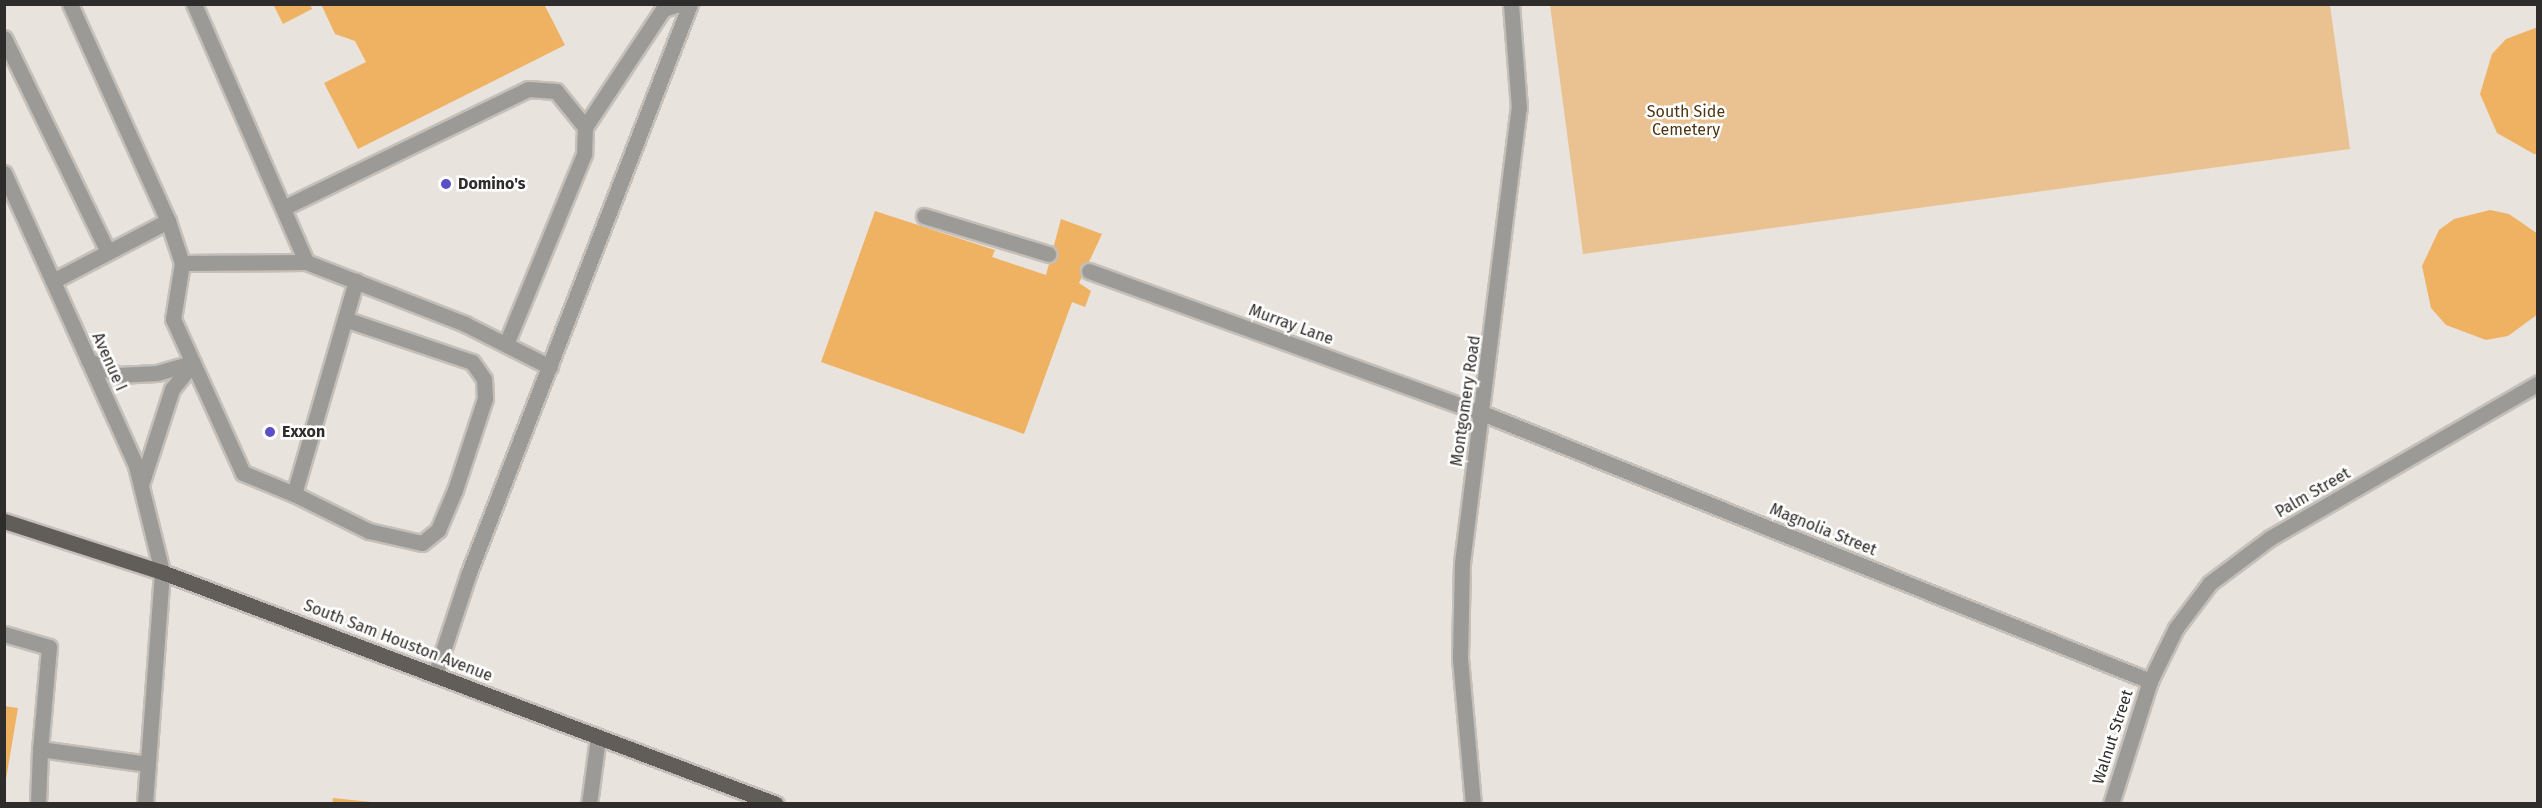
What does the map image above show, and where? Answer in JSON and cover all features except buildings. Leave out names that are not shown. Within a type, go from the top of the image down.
[{"type":"main road","name":"South Sam Houston Avenue","points":[[4,521],[162,572],[776,804]]},
{"type":"street","points":[[70,4],[168,220],[182,263],[173,319],[243,473],[294,494],[369,531],[422,543],[438,530],[455,490],[485,398],[484,379],[472,362],[345,320]]},
{"type":"street","points":[[194,4],[306,261]]},
{"type":"street","points":[[506,344],[584,154],[585,127],[663,9],[679,4]]},
{"type":"street","points":[[435,675],[550,367],[690,4]]},
{"type":"street","name":"Montgomery Road","points":[[1473,804],[1460,658],[1462,564],[1519,108],[1511,4]]},
{"type":"street","points":[[4,38],[108,252]]},
{"type":"street","points":[[283,208],[528,89],[556,90],[585,127]]},
{"type":"street","name":"Avenue I","points":[[4,173],[141,485],[162,572],[145,804]]},
{"type":"street","points":[[924,216],[1048,254]]},
{"type":"street","points":[[52,281],[168,220]]},
{"type":"street","points":[[182,263],[306,261],[506,344],[550,367]]},
{"type":"street","name":"Murray Lane","points":[[1089,271],[1482,413]]},
{"type":"street","points":[[294,494],[356,281]]},
{"type":"street","points":[[88,360],[118,375],[157,373],[193,363]]},
{"type":"street","points":[[141,485],[171,389],[193,363]]},
{"type":"street","name":"Palm Street","points":[[2150,681],[2176,628],[2210,583],[2270,538],[2538,383]]},
{"type":"street","name":"Magnolia Street","points":[[1482,413],[2150,681]]},
{"type":"street","points":[[4,634],[49,647],[40,749],[38,804]]},
{"type":"street","name":"Walnut Street","points":[[2110,804],[2150,681]]},
{"type":"street","points":[[589,804],[598,737]]},
{"type":"street","points":[[40,749],[148,764]]},
{"type":"green space","name":"South Side Cemetery","points":[[1550,5],[2330,5],[2350,149],[1583,254]]},
{"type":"place","name":"Domino's","points":[[446,184]]},
{"type":"place","name":"Exxon","points":[[270,432]]}]
